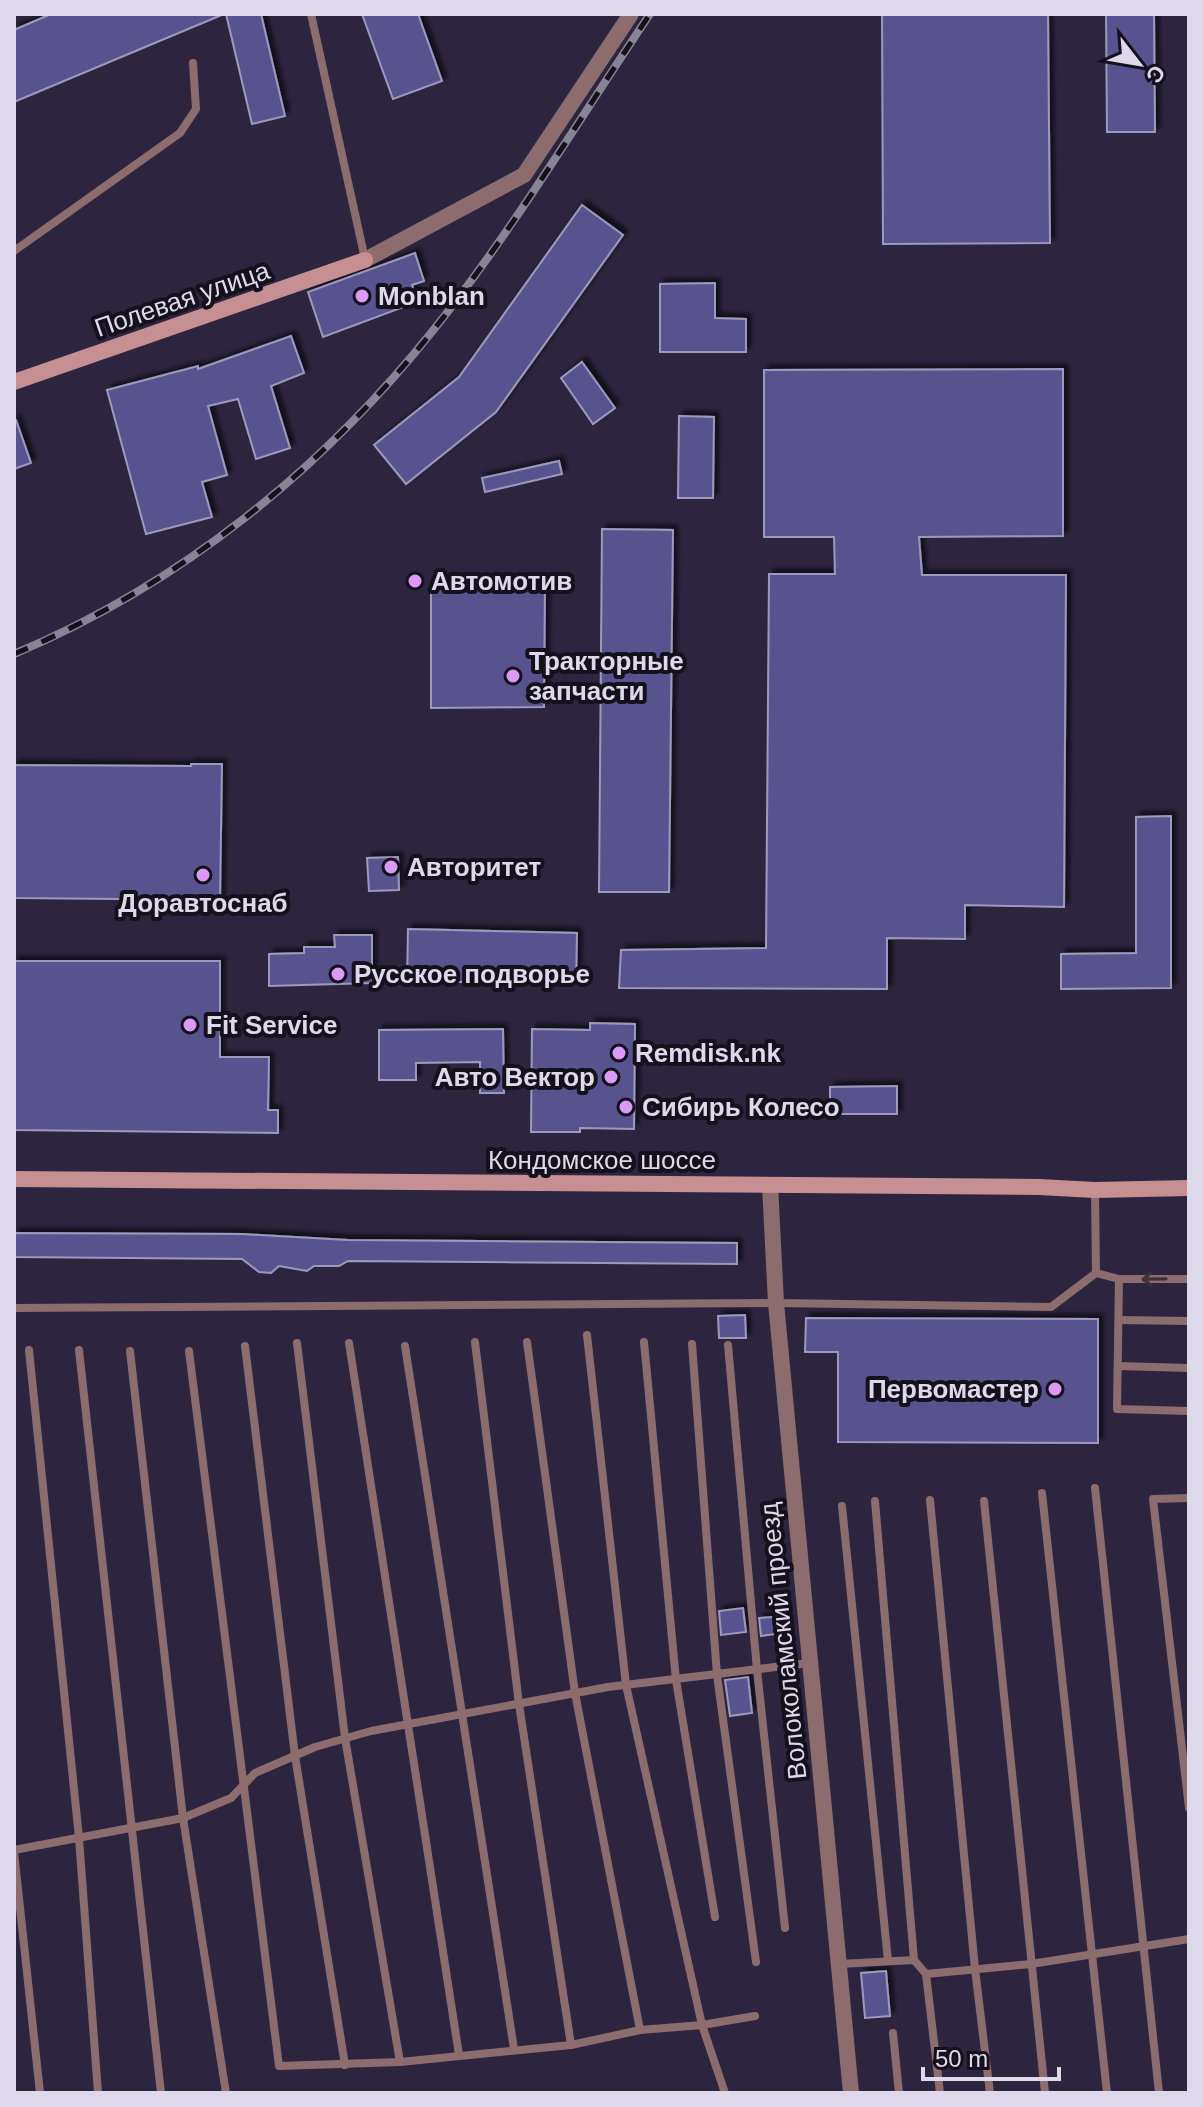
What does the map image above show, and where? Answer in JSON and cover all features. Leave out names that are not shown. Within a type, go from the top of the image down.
[{"type":"street","points":[[365,260],[524,175],[631,14]]},
{"type":"street","name":"Полевая улица","points":[[14,382],[365,260]]},
{"type":"street","name":"Кондомское шоссе","points":[[14,1179],[1095,1190],[1189,1188]]},
{"type":"street","name":"Волоколамский проезд","points":[[770,1185],[776,1303],[851,2093]]},
{"type":"lane","points":[[311,14],[365,260]]},
{"type":"lane","points":[[14,251],[180,133],[196,109],[193,63]]},
{"type":"lane","points":[[1095,1190],[1096,1273]]},
{"type":"lane","points":[[14,1308],[776,1303],[1051,1307],[1096,1273]]},
{"type":"lane","points":[[1096,1273],[1119,1279],[1189,1279]]},
{"type":"lane","points":[[1119,1279],[1117,1409],[1189,1411]]},
{"type":"lane","points":[[1119,1320],[1189,1321]]},
{"type":"lane","points":[[587,1335],[626,1685],[702,2025],[725,2093]]},
{"type":"lane","points":[[475,1342],[519,1704],[571,2045]]},
{"type":"lane","points":[[527,1342],[575,1693],[640,2030]]},
{"type":"lane","points":[[644,1342],[676,1680],[715,1917]]},
{"type":"lane","points":[[297,1343],[345,1738],[400,2062]]},
{"type":"lane","points":[[349,1343],[459,2055]]},
{"type":"lane","points":[[692,1344],[717,1675],[756,1962]]},
{"type":"lane","points":[[728,1345],[757,1670],[785,1928]]},
{"type":"lane","points":[[245,1346],[295,1756],[345,2065]]},
{"type":"lane","points":[[405,1346],[514,2049]]},
{"type":"lane","points":[[29,1350],[79,1838],[98,2093]]},
{"type":"lane","points":[[79,1350],[161,2093]]},
{"type":"lane","points":[[130,1351],[183,1818],[226,2093]]},
{"type":"lane","points":[[189,1351],[279,2066],[400,2062],[571,2045],[640,2030],[702,2025],[755,2016]]},
{"type":"lane","points":[[1118,1366],[1189,1368]]},
{"type":"lane","points":[[1095,1488],[1159,2093]]},
{"type":"lane","points":[[1042,1493],[1107,2093]]},
{"type":"lane","points":[[1189,1498],[1153,1499],[1189,1808]]},
{"type":"lane","points":[[930,1500],[975,1969],[990,2093]]},
{"type":"lane","points":[[875,1501],[914,1960],[926,1974],[940,2093]]},
{"type":"lane","points":[[984,1501],[1045,2093]]},
{"type":"lane","points":[[842,1506],[888,1961]]},
{"type":"lane","points":[[40,2093],[14,1851],[183,1818],[231,1798],[255,1773],[345,1738],[575,1693],[809,1663]]},
{"type":"lane","points":[[926,1974],[1093,1956],[1189,1939]]},
{"type":"lane","points":[[840,1964],[914,1960]]},
{"type":"lane","points":[[893,2033],[899,2093]]},
{"type":"building","points":[[51,14],[224,14],[14,102],[14,30]]},
{"type":"building","points":[[226,14],[261,14],[285,116],[252,124]]},
{"type":"building","points":[[362,14],[418,14],[442,81],[393,99]]},
{"type":"building","points":[[882,14],[1048,14],[1050,243],[883,244]]},
{"type":"building","points":[[1106,14],[1154,14],[1155,132],[1107,132]]},
{"type":"building","points":[[582,205],[623,235],[496,412],[406,484],[374,445],[459,377]]},
{"type":"building","name":"Monblan","points":[[415,253],[424,281],[412,285],[417,302],[323,337],[308,292]]},
{"type":"building","points":[[715,283],[715,318],[746,319],[746,352],[660,352],[660,284]]},
{"type":"building","points":[[291,336],[304,373],[271,386],[290,448],[256,459],[238,399],[208,406],[227,475],[202,482],[212,517],[146,534],[107,390],[198,366],[198,369]]},
{"type":"building","points":[[582,362],[615,408],[593,424],[561,378]]},
{"type":"building","points":[[1063,369],[1063,536],[919,537],[922,575],[1066,575],[1064,907],[965,905],[965,939],[887,938],[887,989],[619,988],[621,950],[766,948],[769,574],[835,574],[834,537],[764,537],[764,370]]},
{"type":"building","points":[[679,416],[714,417],[713,498],[678,498]]},
{"type":"building","points":[[14,420],[31,463],[14,469]]},
{"type":"building","points":[[559,461],[562,474],[485,492],[482,478]]},
{"type":"building","points":[[602,529],[673,530],[669,892],[599,892]]},
{"type":"building","points":[[431,584],[545,584],[544,707],[431,708]]},
{"type":"building","points":[[222,764],[220,900],[14,898],[14,765]]},
{"type":"building","points":[[1171,816],[1171,988],[1061,989],[1061,954],[1136,953],[1136,817]]},
{"type":"building","points":[[398,857],[399,890],[369,891],[367,858]]},
{"type":"building","points":[[408,929],[577,933],[576,984],[407,981]]},
{"type":"building","points":[[334,935],[372,935],[372,983],[269,986],[269,954],[304,953],[304,947],[335,947]]},
{"type":"building","points":[[14,961],[220,961],[220,1057],[269,1057],[268,1110],[278,1110],[278,1133],[14,1130]]},
{"type":"building","points":[[590,1023],[635,1024],[634,1129],[580,1128],[580,1132],[531,1132],[532,1029],[590,1030]]},
{"type":"building","points":[[503,1029],[504,1093],[480,1093],[480,1062],[416,1063],[416,1080],[379,1080],[379,1030]]},
{"type":"building","points":[[897,1086],[897,1114],[830,1114],[830,1087]]},
{"type":"building","points":[[14,1233],[737,1243],[737,1264],[348,1261],[339,1266],[314,1266],[307,1271],[279,1266],[271,1273],[259,1272],[242,1259],[14,1257]]},
{"type":"building","points":[[745,1315],[746,1338],[719,1338],[718,1316]]},
{"type":"building","points":[[806,1318],[1098,1319],[1098,1443],[838,1442],[838,1352],[805,1352]]},
{"type":"building","points":[[743,1608],[746,1632],[721,1635],[719,1611]]},
{"type":"building","points":[[773,1617],[775,1634],[761,1636],[759,1618]]},
{"type":"building","points":[[748,1677],[752,1713],[730,1716],[725,1680]]},
{"type":"building","points":[[886,1971],[890,2016],[865,2018],[861,1973]]},
{"type":"railway","points":[[14,654],[75,626],[191,557],[297,475],[345,429],[392,380],[464,290],[519,213],[650,14]]},
{"type":"place","name":"Monblan","points":[[362,296]]},
{"type":"place","name":"Автомотив","points":[[415,581]]},
{"type":"place","name":"Тракторные запчасти","points":[[513,676]]},
{"type":"place","name":"Авторитет","points":[[391,867]]},
{"type":"place","name":"Доравтоснаб","points":[[203,875]]},
{"type":"place","name":"Русское подворье","points":[[338,974]]},
{"type":"place","name":"Fit Service","points":[[190,1025]]},
{"type":"place","name":"Remdisk.nk","points":[[619,1053]]},
{"type":"place","name":"Авто Вектор","points":[[611,1077]]},
{"type":"place","name":"Сибирь Колесо","points":[[626,1107]]},
{"type":"place","name":"Первомастер","points":[[1055,1389]]}]
